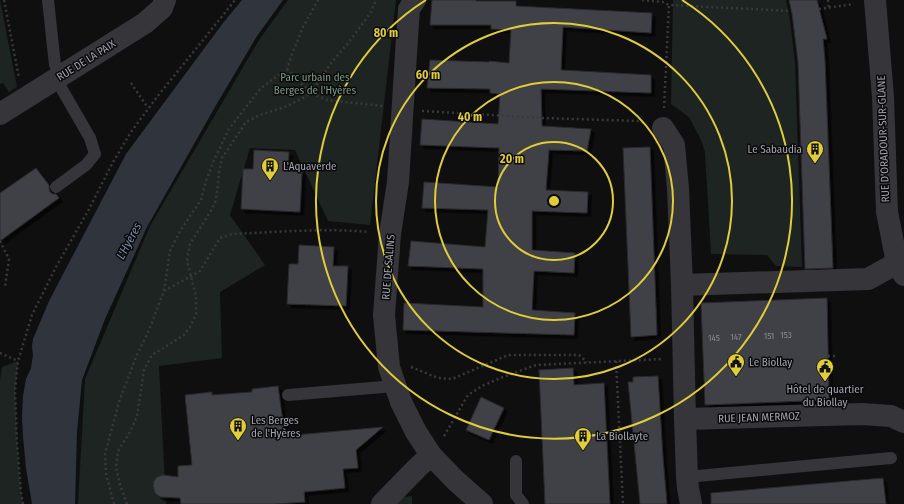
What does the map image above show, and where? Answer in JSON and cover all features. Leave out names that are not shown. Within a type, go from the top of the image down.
[{"type":"street","name":"RUE DE LA PAIX","points":[[0,114],[145,23],[162,8],[165,0]]},
{"type":"street","name":"RUE DE SALINS","points":[[415,0],[409,9],[398,182],[390,234],[384,315],[392,377],[401,402],[416,432],[432,454],[455,480],[482,504]]},
{"type":"street","name":"RUE D'ORADOUR-SUR-GLANE","points":[[875,1],[883,97],[887,212],[901,269]]},
{"type":"street","points":[[663,128],[674,145],[678,188],[687,477],[691,504]]},
{"type":"street","points":[[682,285],[868,279],[901,269]]},
{"type":"street","name":"RUE JEAN MERMOZ","points":[[685,419],[862,414],[890,416],[904,422]]},
{"type":"street","points":[[382,504],[432,454]]},
{"type":"lane","points":[[48,0],[55,65],[58,77],[90,138],[96,154],[86,165],[56,187]]},
{"type":"lane","points":[[288,395],[392,377]]},
{"type":"lane","points":[[687,477],[892,458]]},
{"type":"lane","points":[[516,462],[516,494],[523,504]]},
{"type":"path","points":[[4,0],[24,99]]},
{"type":"path","points":[[23,504],[17,442],[15,390],[18,361],[32,315],[57,265],[131,132],[148,108],[235,0]]},
{"type":"path","points":[[114,504],[106,474],[105,454],[119,402],[164,291],[170,251],[180,231],[201,200],[206,180],[229,129],[261,88],[287,69],[290,56],[318,0]]},
{"type":"path","points":[[127,504],[120,485],[116,467],[118,451],[137,416],[144,370],[152,355],[184,334],[190,327],[196,314],[196,296],[187,261],[190,244],[216,200],[218,173],[222,158],[246,122],[260,115],[285,108],[311,93],[371,12],[376,0]]},
{"type":"path","points":[[642,0],[663,2],[669,5],[792,11]]},
{"type":"path","points":[[828,0],[830,8]]},
{"type":"path","points":[[819,9],[875,1]]},
{"type":"path","points":[[287,69],[311,93],[327,100],[374,104],[403,109],[497,115],[640,121],[663,128],[669,5]]},
{"type":"path","points":[[131,83],[148,108]]},
{"type":"path","points":[[164,291],[200,271],[220,238],[232,234],[316,230],[348,230],[368,232]]},
{"type":"path","points":[[0,241],[9,259],[5,287]]},
{"type":"path","points":[[0,353],[18,361]]},
{"type":"path","points":[[392,377],[403,365],[438,378],[452,379],[508,355],[579,355],[587,362]]},
{"type":"path","points":[[828,356],[836,356]]},
{"type":"path","points":[[432,454],[445,435],[468,395],[502,376],[536,365],[684,358]]},
{"type":"path","points":[[616,361],[623,504]]},
{"type":"green space","points":[[0,0],[17,87],[9,92],[3,83],[0,84]]},
{"type":"green space","name":"Parc urbain des Berges de l'Hyères","points":[[288,0],[396,0],[370,225],[328,221],[295,150],[250,148],[230,215],[265,265],[220,292],[222,358],[159,366],[166,504],[78,504],[85,379],[150,226],[259,40]]},
{"type":"green space","points":[[673,0],[786,0],[795,63],[802,267],[776,266],[767,255],[711,254],[705,152],[701,140],[689,117],[671,104]]},
{"type":"green space","points":[[18,361],[15,390],[17,442],[23,504],[0,504],[0,380],[2,367]]},
{"type":"green space","points":[[412,496],[412,504],[396,504],[403,497]]},
{"type":"water","name":"L'Hyères","points":[[242,0],[283,0],[257,36],[147,227],[105,319],[82,380],[77,432],[75,504],[32,504],[26,468],[22,416],[26,379],[31,368],[33,355],[33,339],[49,301],[126,154],[223,23]]},
{"type":"building","points":[[432,0],[516,1],[516,6],[652,13],[651,33],[563,27],[561,70],[651,75],[651,93],[541,89],[542,126],[591,129],[587,151],[549,150],[546,190],[588,192],[587,213],[532,211],[532,250],[575,253],[574,273],[534,271],[532,310],[575,313],[574,335],[403,330],[404,303],[483,307],[483,269],[408,266],[411,241],[485,247],[488,210],[422,208],[424,182],[498,187],[499,148],[420,145],[422,119],[498,124],[500,94],[490,93],[490,89],[427,88],[430,60],[489,61],[509,63],[511,30],[491,29],[491,25],[430,25]]},
{"type":"building","name":"Le Sabaudia","points":[[789,0],[817,0],[827,39],[823,39],[833,268],[805,269],[798,62]]},
{"type":"building","points":[[650,147],[657,335],[631,337],[623,148]]},
{"type":"building","name":"L'Aquaverde","points":[[254,150],[289,152],[288,171],[302,172],[300,212],[241,209],[243,169],[253,169]]},
{"type":"building","points":[[36,168],[49,185],[50,192],[56,194],[59,198],[0,241],[0,193]]},
{"type":"building","points":[[299,245],[334,247],[333,266],[348,266],[346,306],[287,304],[289,264],[298,264]]},
{"type":"building","points":[[827,298],[829,400],[705,405],[701,303]]},
{"type":"building","name":"La Biollayte","points":[[573,368],[574,385],[604,383],[610,504],[545,504],[539,370]]},
{"type":"building","points":[[658,376],[667,504],[640,504],[628,382],[633,382],[633,377]]},
{"type":"building","name":"Les Berges de l'Hyères","points":[[278,386],[285,436],[383,427],[356,450],[358,468],[343,469],[345,488],[304,492],[305,502],[275,504],[181,504],[180,498],[160,497],[155,493],[153,486],[157,477],[163,475],[178,477],[178,466],[192,465],[185,395],[212,392],[212,395],[252,392],[252,389]]},
{"type":"building","points":[[481,397],[504,408],[489,440],[466,430]]},
{"type":"building","points":[[883,478],[886,504],[711,504],[711,493]]},
{"type":"place","name":"Le Sabaudia","points":[[815,164]]},
{"type":"place","name":"L'Aquaverde","points":[[270,181]]},
{"type":"place","name":"Le Biollay","points":[[736,377]]},
{"type":"place","name":"Hôtel de quartier du Biollay","points":[[825,382]]},
{"type":"place","name":"Les Berges de l'Hyères","points":[[238,441]]},
{"type":"place","name":"La Biollayte","points":[[583,451]]}]
